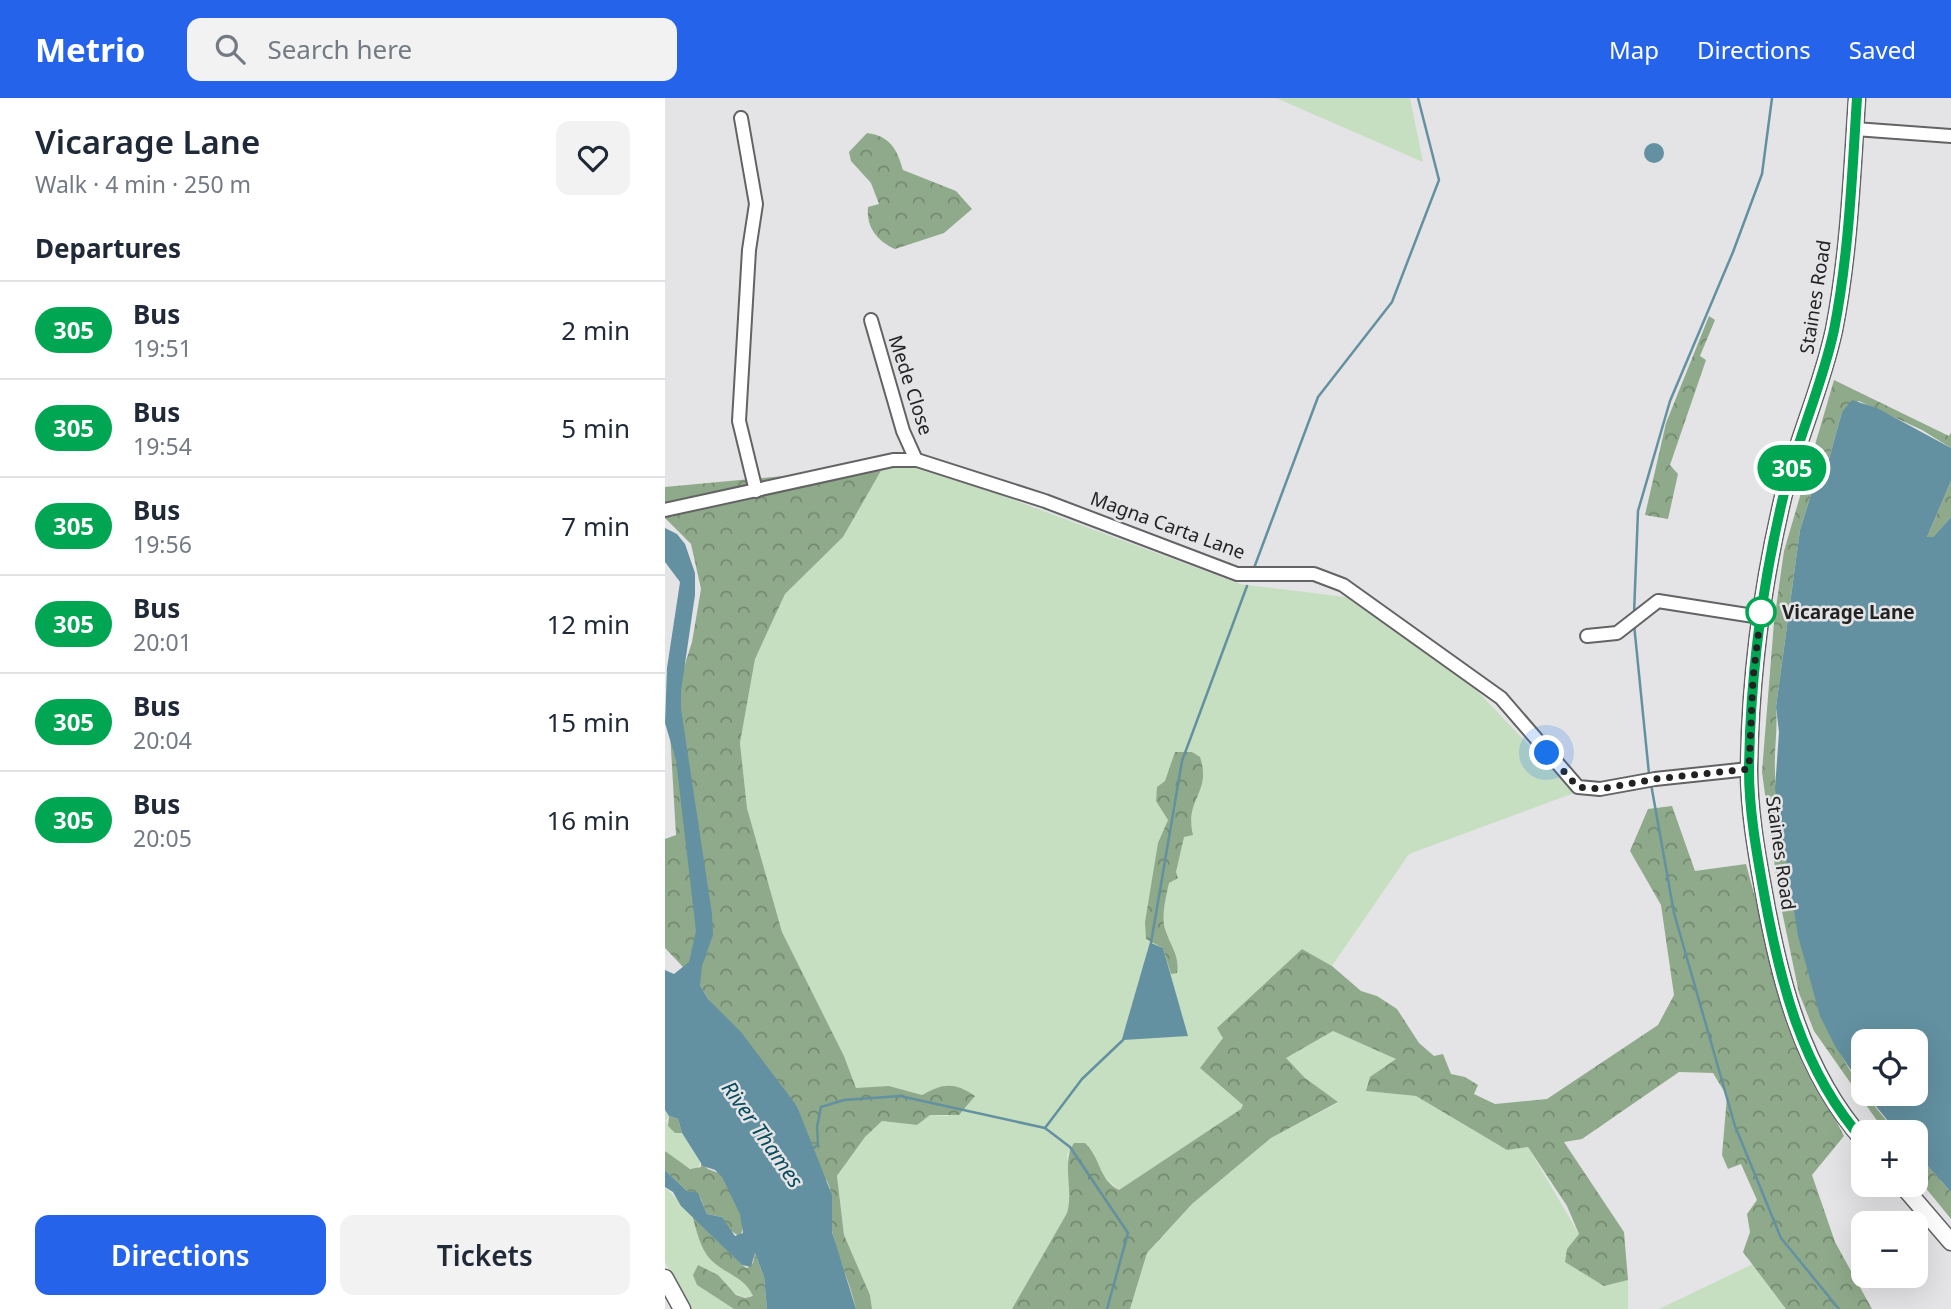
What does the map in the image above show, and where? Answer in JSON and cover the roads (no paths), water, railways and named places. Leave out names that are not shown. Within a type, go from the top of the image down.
[{"type":"main road","name":"Staines Road","points":[[1851,1123],[1818,1076],[1796,1024],[1775,956],[1758,859],[1749,769],[1753,678],[1760,617],[1781,504],[1815,402],[1833,331],[1843,273],[1857,98]]},
{"type":"main road","points":[[1912,1197],[1951,1242]]},
{"type":"main road","points":[[665,1278],[682,1309]]},
{"type":"street","points":[[741,118],[756,204],[749,250],[739,421],[756,491]]},
{"type":"street","points":[[1855,129],[1951,136]]},
{"type":"street","name":"Mede Close","points":[[871,320],[903,431],[916,460]]},
{"type":"street","name":"Magna Carta Lane","points":[[665,510],[893,460],[916,460],[1045,501],[1237,574],[1314,574],[1343,585],[1501,698],[1578,787],[1600,789],[1650,780],[1749,769]]},
{"type":"street","points":[[1587,636],[1617,633],[1658,601],[1760,617]]},
{"type":"water","points":[[1650,143],[1658,143],[1664,153],[1658,163],[1650,163],[1644,157],[1644,149]]},
{"type":"water","points":[[1852,400],[1877,408],[1951,448],[1951,481],[1927,537],[1933,537],[1951,517],[1951,1192],[1928,1166],[1928,1120],[1887,1120],[1876,1106],[1928,1106],[1928,1029],[1851,1029],[1851,1070],[1820,1016],[1798,936],[1775,789],[1779,732],[1776,707],[1800,530],[1814,485],[1829,459],[1842,412]]},
{"type":"water","name":"River Thames","points":[[665,528],[677,534],[685,544],[695,573],[695,595],[681,691],[681,709],[712,914],[713,935],[702,966],[700,985],[708,999],[741,1032],[797,1106],[832,1195],[832,1232],[856,1309],[767,1309],[764,1277],[755,1253],[751,1267],[742,1265],[681,1206],[673,1192],[665,1187],[665,1170],[687,1191],[698,1193],[707,1214],[722,1217],[735,1236],[743,1233],[740,1214],[722,1177],[715,1170],[703,1166],[682,1133],[678,1119],[669,1116],[665,1110],[665,970],[674,974],[689,962],[696,931],[676,760],[665,723],[667,668],[680,582],[665,562]]},
{"type":"water","points":[[1151,943],[1163,948],[1188,1036],[1123,1040]]},
{"type":"waterway","points":[[1254,568],[1318,397],[1392,302],[1439,180],[1418,98]]},
{"type":"waterway","points":[[1634,614],[1638,511],[1670,401],[1733,252],[1762,174],[1772,98]]},
{"type":"waterway","points":[[812,1149],[818,1145],[817,1127],[821,1107],[844,1100],[900,1096],[1045,1128],[1082,1079],[1123,1040],[1151,943],[1182,761],[1247,586]]},
{"type":"waterway","points":[[1634,624],[1649,774]]},
{"type":"waterway","points":[[1651,784],[1674,913],[1735,1126],[1781,1238],[1839,1309]]},
{"type":"waterway","points":[[1045,1128],[1070,1147],[1128,1233],[1107,1309]]},
{"type":"place","name":"Vicarage Lane","points":[[1761,612]]}]
